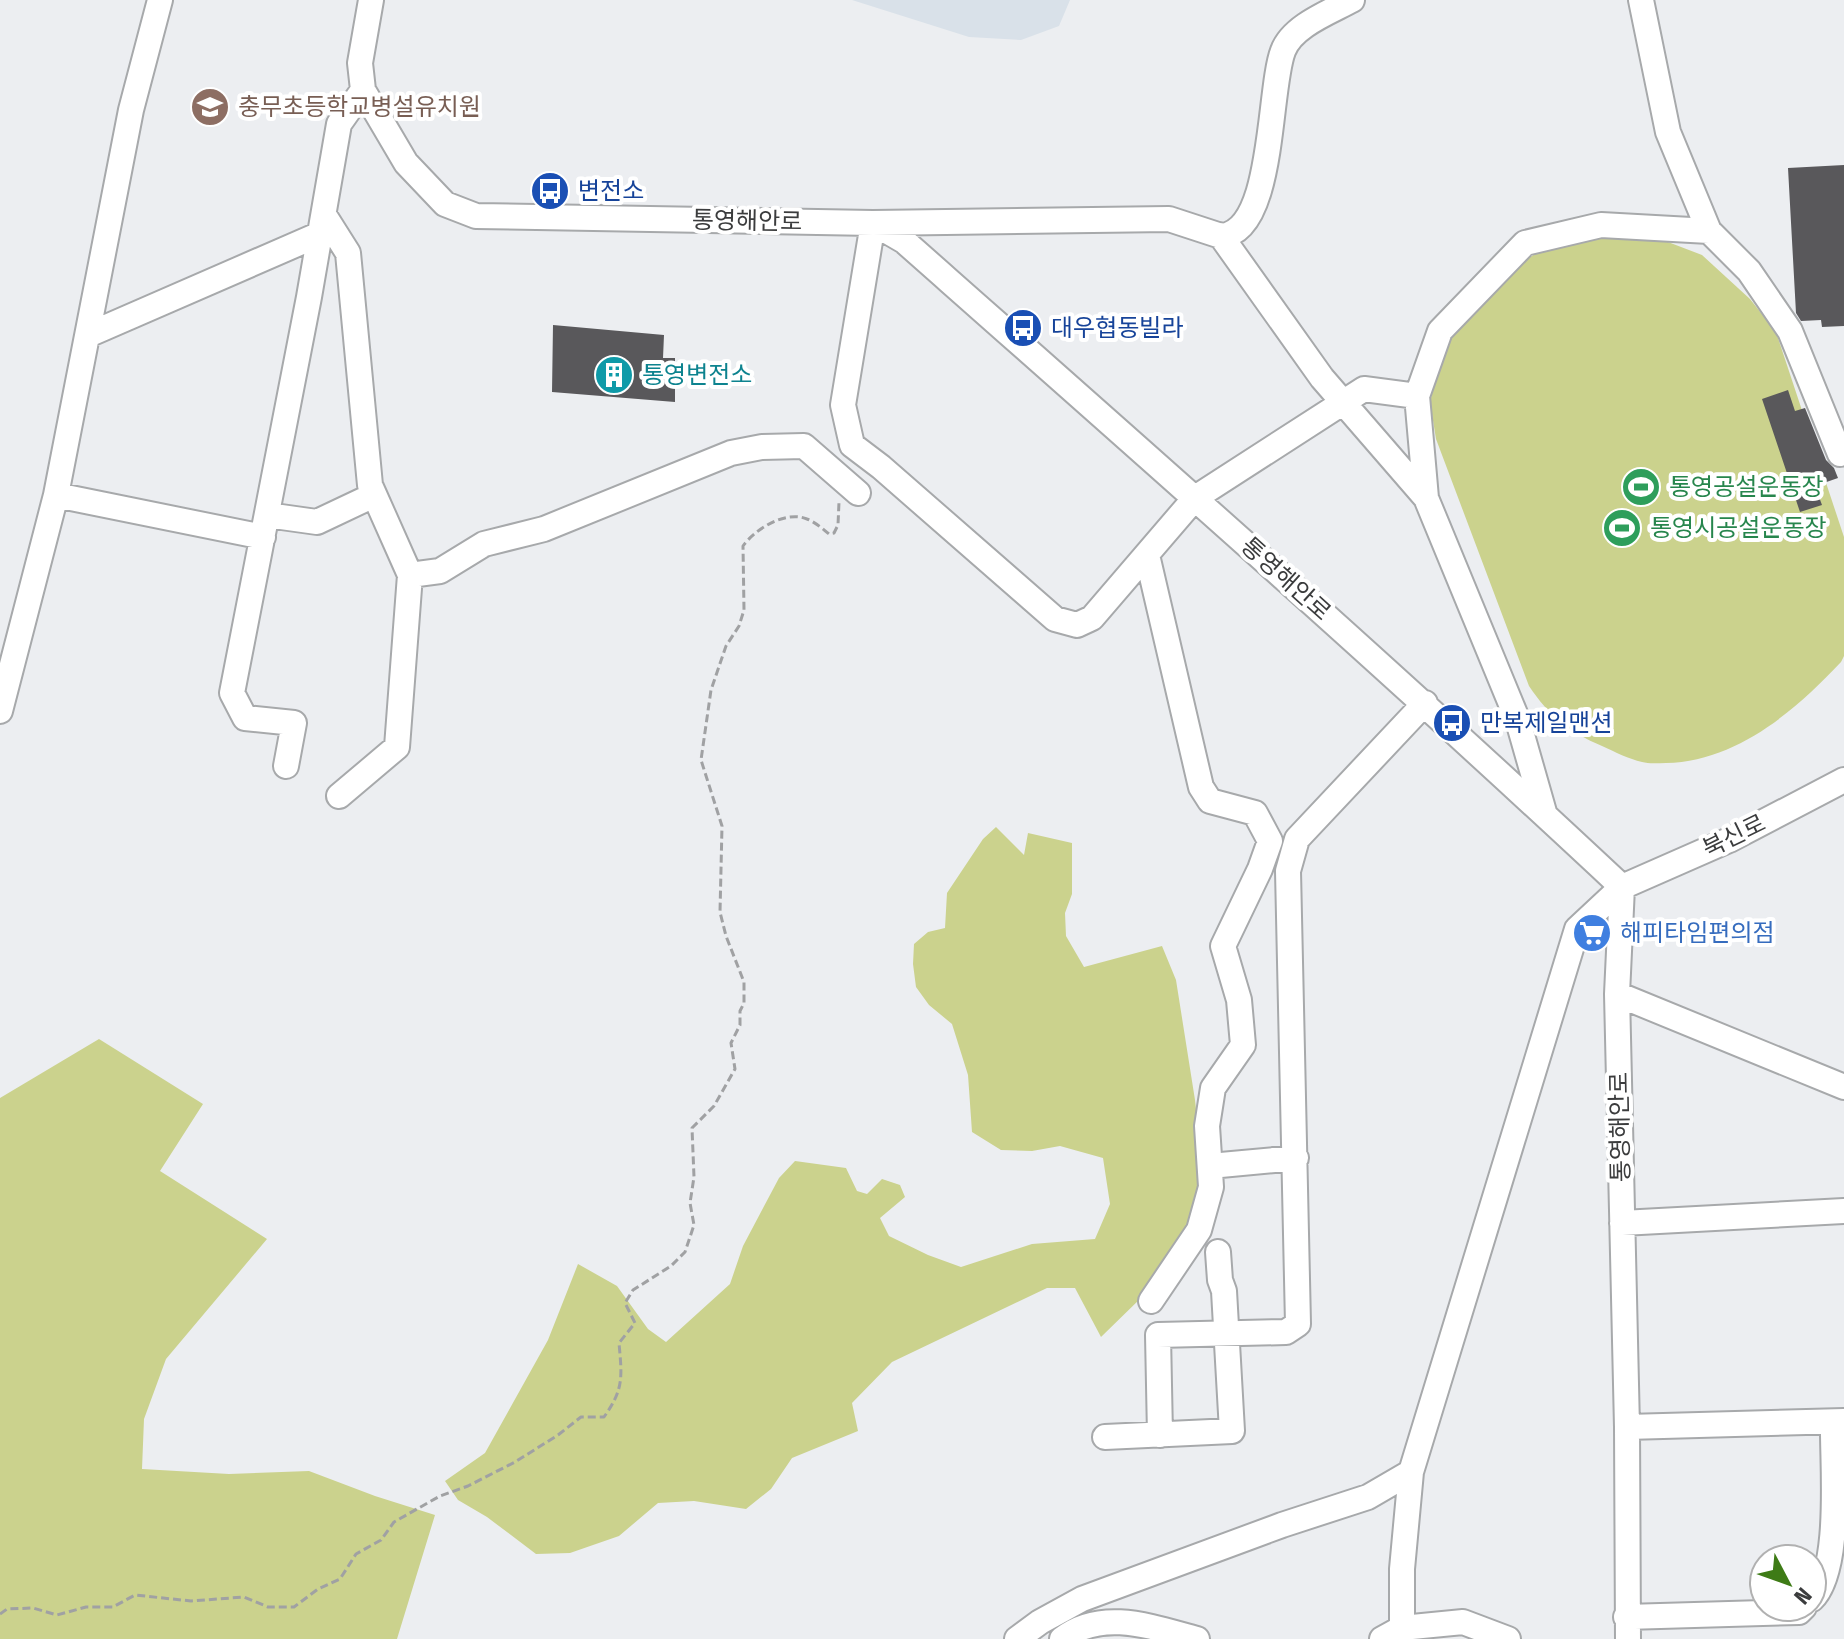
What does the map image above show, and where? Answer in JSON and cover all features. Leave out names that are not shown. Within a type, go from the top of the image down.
[{"type":"street","points":[[0,711],[56,495],[131,110],[160,0]]},
{"type":"street","name":"통영해안로","points":[[371,0],[360,63],[363,90],[406,163],[445,204],[476,216],[873,223],[904,241],[1195,498],[1425,703],[1622,887],[1617,994],[1627,1427],[1627,1628]]},
{"type":"street","points":[[1352,0],[1298,31],[1283,50],[1261,185],[1246,221],[1230,235],[1221,236],[1169,219],[873,223],[843,405],[852,445],[1055,619],[1077,625],[1092,618],[1195,498],[1364,389],[1417,396]]},
{"type":"street","points":[[1641,0],[1668,132],[1709,231],[1749,271],[1790,331],[1840,454],[1844,453]]},
{"type":"street","points":[[286,766],[294,723],[245,718],[232,693],[339,124],[363,90]]},
{"type":"street","points":[[88,335],[322,224]]},
{"type":"street","points":[[322,224],[348,253],[370,485],[410,575],[397,747],[339,796]]},
{"type":"street","points":[[1544,814],[1518,721],[1426,498],[1417,396],[1440,331],[1525,243],[1601,225],[1709,231]]},
{"type":"street","points":[[1221,236],[1322,378],[1426,498]]},
{"type":"street","points":[[410,575],[440,571],[484,544],[544,529],[731,453],[762,447],[804,446],[850,486]]},
{"type":"street","points":[[56,495],[265,526],[317,522],[374,495]]},
{"type":"street","points":[[1147,555],[1201,787],[1210,801],[1255,813],[1270,841],[1223,946],[1239,1000],[1243,1045],[1213,1088],[1207,1126],[1211,1187],[1199,1230],[1151,1301]]},
{"type":"street","points":[[1160,1435],[1158,1335],[1286,1332],[1298,1324],[1288,871],[1297,839],[1425,703]]},
{"type":"street","name":"북신로","points":[[1392,1634],[1411,1472],[1577,929],[1622,887],[1729,840],[1844,780]]},
{"type":"street","points":[[1617,994],[1844,1087]]},
{"type":"street","points":[[1210,1166],[1296,1158]]},
{"type":"street","points":[[1622,1223],[1844,1211]]},
{"type":"street","points":[[1105,1437],[1232,1431],[1224,1291],[1218,1252]]},
{"type":"street","points":[[1627,1427],[1839,1426],[1832,1545],[1828,1560]]},
{"type":"street","points":[[1017,1639],[1040,1622],[1082,1599],[1282,1525],[1368,1497],[1411,1472]]},
{"type":"street","points":[[1627,1628],[1748,1617]]},
{"type":"street","points":[[1062,1639],[1076,1628],[1103,1621],[1138,1623],[1197,1639]]},
{"type":"street","points":[[1392,1634],[1463,1622],[1508,1639]]},
{"type":"path","points":[[0,1614],[7,1609],[33,1608],[57,1615],[86,1607],[113,1607],[135,1595],[191,1601],[244,1597],[268,1607],[294,1607],[318,1589],[340,1579],[356,1554],[381,1540],[394,1522],[440,1496],[468,1486],[515,1462],[581,1417],[604,1417],[618,1397],[621,1373],[619,1343],[635,1323],[625,1303],[633,1290],[671,1266],[685,1252],[694,1225],[690,1203],[694,1177],[692,1128],[714,1106],[735,1069],[731,1043],[740,1025],[744,982],[720,912],[722,826],[701,760],[711,690],[726,646],[739,626],[744,610],[743,546],[758,529],[787,518],[806,518],[829,534],[834,533],[850,486]]},
{"type":"shaded area","points":[[852,0],[1070,0],[1059,26],[1021,40],[969,37]]},
{"type":"green space","name":"통영공설운동장","points":[[1626,234],[1668,242],[1702,255],[1750,299],[1776,332],[1844,537],[1844,656],[1841,662],[1804,698],[1763,730],[1717,753],[1666,763],[1637,761],[1579,735],[1552,714],[1529,686],[1436,439],[1430,402],[1441,355],[1463,315],[1507,272],[1546,247]]},
{"type":"green space","points":[[996,827],[1024,855],[1028,833],[1072,843],[1072,894],[1065,913],[1066,936],[1084,967],[1162,946],[1176,980],[1204,1182],[1185,1255],[1101,1337],[1075,1288],[1047,1288],[892,1362],[852,1403],[858,1431],[792,1458],[771,1489],[746,1509],[694,1501],[658,1503],[619,1536],[570,1553],[536,1554],[487,1517],[458,1500],[445,1481],[485,1453],[548,1340],[578,1264],[617,1286],[648,1329],[666,1342],[730,1284],[743,1246],[779,1178],[795,1161],[846,1168],[857,1191],[867,1194],[882,1179],[900,1185],[905,1197],[880,1218],[889,1236],[961,1267],[1032,1244],[1095,1239],[1110,1204],[1103,1158],[1060,1146],[1032,1151],[1001,1150],[972,1132],[968,1075],[952,1024],[929,1005],[916,987],[914,944],[928,932],[945,928],[947,893],[983,839]]},
{"type":"green space","points":[[99,1039],[203,1104],[160,1171],[267,1239],[166,1359],[144,1419],[142,1469],[229,1474],[309,1471],[435,1515],[397,1639],[0,1639],[0,1098]]},
{"type":"building","points":[[1844,165],[1844,326],[1822,327],[1821,320],[1801,321],[1796,313],[1788,168]]},
{"type":"building","name":"통영변전소","points":[[553,325],[664,335],[663,358],[675,358],[675,402],[552,392]]},
{"type":"building","points":[[1788,390],[1795,411],[1805,408],[1826,460],[1838,478],[1815,486],[1822,505],[1800,512],[1762,399]]},
{"type":"place","name":"충무초등학교병설유치원","points":[[210,107]]},
{"type":"place","name":"변전소","points":[[550,191]]},
{"type":"place","name":"대우협동빌라","points":[[1023,328]]},
{"type":"place","name":"통영변전소","points":[[614,375]]},
{"type":"place","name":"통영공설운동장","points":[[1641,487]]},
{"type":"place","name":"통영시공설운동장","points":[[1622,528]]},
{"type":"place","name":"만복제일맨션","points":[[1452,723]]},
{"type":"place","name":"해피타임편의점","points":[[1592,933]]}]
